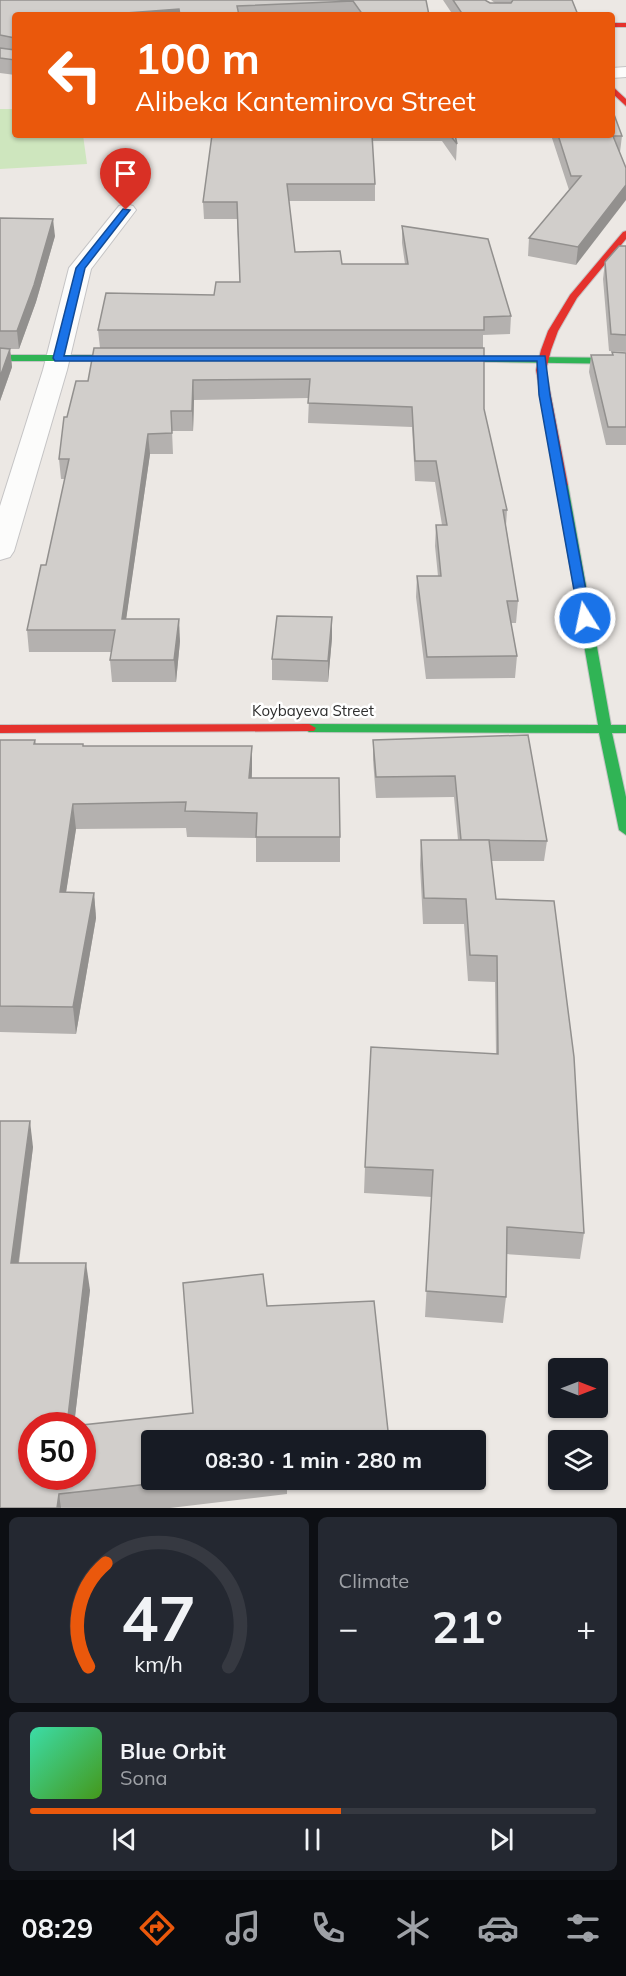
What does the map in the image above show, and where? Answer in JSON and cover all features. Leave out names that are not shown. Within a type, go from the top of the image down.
[{"type":"main road","points":[[615,91],[626,104]]},
{"type":"main road","points":[[626,234],[553,323],[541,358],[544,395],[605,729],[626,830]]},
{"type":"main road","points":[[0,358],[147,358]]},
{"type":"main road","points":[[421,359],[541,358],[626,361]]},
{"type":"main road","name":"Koybayeva Street","points":[[0,729],[536,727],[626,729]]},
{"type":"street","points":[[0,551],[58,358],[80,268],[126,210]]},
{"type":"green space","points":[[0,109],[12,109],[12,138],[83,138],[87,164],[0,169]]},
{"type":"building","points":[[0,0],[426,0],[428,12],[361,12],[353,1],[237,6],[238,12],[180,12],[179,9],[139,12],[12,12],[12,37],[0,35]]},
{"type":"building","points":[[453,0],[511,3],[513,0],[572,0],[577,12],[461,12]]},
{"type":"building","points":[[0,48],[12,50],[12,60],[0,58]]},
{"type":"building","points":[[615,117],[622,136],[615,136]]},
{"type":"building","points":[[212,138],[372,138],[375,184],[287,184],[295,252],[340,251],[342,264],[408,264],[402,226],[488,239],[511,316],[484,317],[484,330],[98,330],[106,293],[214,295],[216,282],[240,282],[237,202],[203,202]]},
{"type":"building","points":[[559,138],[614,138],[626,168],[626,185],[578,247],[529,238],[581,176],[571,176]]},
{"type":"building","points":[[0,218],[53,219],[34,285],[17,331],[0,331]]},
{"type":"building","points":[[619,246],[626,246],[626,335],[611,334],[605,262]]},
{"type":"building","points":[[0,348],[10,349],[0,377]]},
{"type":"building","points":[[94,348],[484,348],[484,409],[507,510],[503,510],[518,601],[507,601],[517,656],[427,657],[417,576],[441,576],[436,525],[447,525],[436,461],[415,461],[412,407],[308,403],[310,379],[193,380],[192,411],[171,411],[172,433],[148,434],[122,619],[179,619],[174,660],[110,660],[115,630],[27,630],[41,565],[46,565],[69,459],[59,459],[64,417],[67,417],[76,381],[88,381]]},
{"type":"building","points":[[612,352],[626,353],[626,427],[608,427],[591,355],[613,355]]},
{"type":"building","points":[[277,616],[332,617],[328,661],[272,659]]},
{"type":"building","points":[[528,735],[547,841],[461,840],[455,776],[376,777],[373,740]]},
{"type":"building","points":[[0,740],[35,740],[34,744],[83,744],[83,746],[252,746],[249,778],[339,778],[340,837],[256,837],[257,813],[185,811],[186,802],[73,804],[60,892],[94,893],[73,1007],[0,1006]]},
{"type":"building","points":[[421,840],[489,840],[496,899],[554,901],[574,1057],[584,1233],[507,1227],[506,1297],[426,1291],[433,1170],[365,1167],[371,1047],[498,1054],[497,956],[470,955],[466,899],[424,898]]},
{"type":"building","points":[[0,1121],[30,1121],[11,1263],[86,1263],[69,1412],[18,1412],[18,1490],[95,1490],[59,1494],[57,1508],[0,1508]]},
{"type":"building","points":[[263,1274],[267,1306],[374,1301],[388,1430],[141,1430],[141,1485],[96,1490],[96,1423],[193,1413],[183,1283]]},
{"type":"traffic: fast","points":[[0,358],[138,358]]},
{"type":"traffic: fast","points":[[439,359],[626,361]]},
{"type":"traffic: fast","points":[[562,485],[605,729],[626,830]]},
{"type":"traffic: fast","points":[[309,728],[626,729]]},
{"type":"traffic: jam","points":[[615,25],[626,25]]},
{"type":"traffic: jam","points":[[615,91],[626,104]]},
{"type":"traffic: jam","points":[[562,485],[541,370],[546,350],[562,313],[573,297],[626,234]]},
{"type":"traffic: jam","points":[[0,729],[309,728]]},
{"type":"route","points":[[126,210],[80,268],[58,358],[541,358],[544,395],[585,618]]}]
